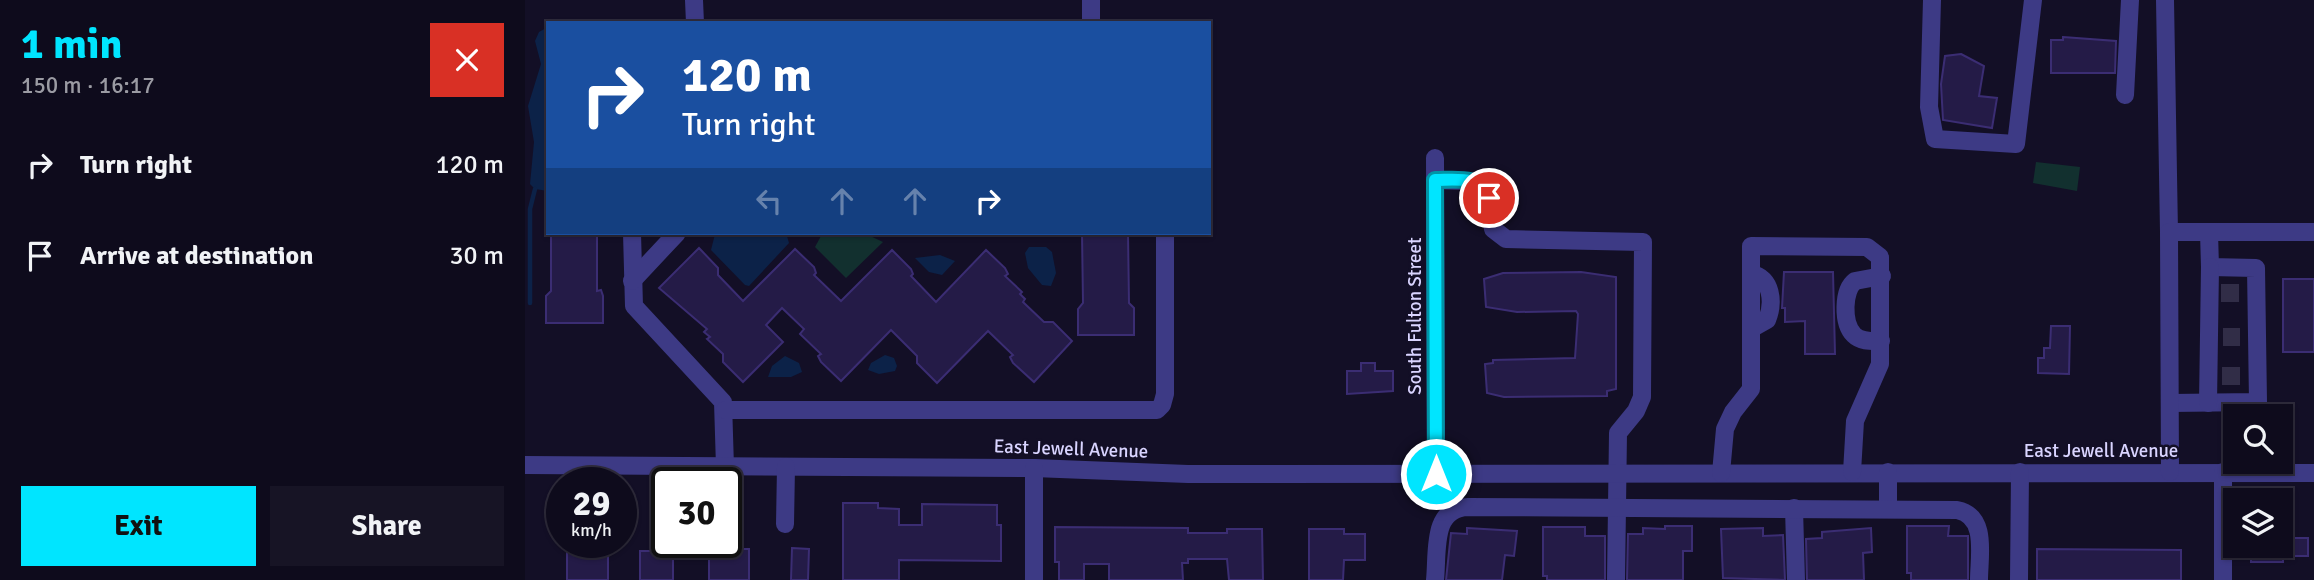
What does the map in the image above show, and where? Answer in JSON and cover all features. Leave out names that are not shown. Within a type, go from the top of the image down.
[{"type":"street","points":[[694,0],[695,21]]},
{"type":"street","points":[[1091,0],[1091,21]]},
{"type":"street","points":[[1932,0],[1929,107],[1935,139],[2016,144],[2033,0]]},
{"type":"street","points":[[2125,95],[2130,0]]},
{"type":"street","points":[[2165,0],[2170,472]]},
{"type":"street","name":"South Fulton Street","points":[[1435,158],[1436,474]]},
{"type":"street","points":[[1435,180],[1468,181],[1481,185],[1489,198],[1493,229],[1498,235],[1514,241],[1643,242],[1642,397],[1636,411],[1618,433],[1616,580]]},
{"type":"street","points":[[2169,232],[2314,232]]},
{"type":"street","points":[[2208,403],[2232,376],[2231,293],[2210,267],[2209,232]]},
{"type":"street","points":[[632,235],[632,281],[637,311],[719,396],[725,410],[725,467]]},
{"type":"street","points":[[632,281],[675,235]]},
{"type":"street","points":[[725,410],[1157,410],[1161,407],[1165,394],[1165,235]]},
{"type":"street","points":[[1721,473],[1725,429],[1733,412],[1751,389],[1751,328],[1767,320],[1770,310],[1767,284],[1762,276],[1751,274],[1751,246],[1867,247],[1880,257],[1881,341],[1878,374],[1855,421],[1852,472]]},
{"type":"street","points":[[2170,403],[2258,402],[2232,376],[2231,293],[2256,268],[2210,267]]},
{"type":"street","points":[[1881,341],[1865,340],[1852,334],[1847,319],[1847,293],[1855,281],[1882,276]]},
{"type":"street","name":"East Jewell Avenue","points":[[525,465],[725,467]]},
{"type":"street","name":"East Jewell Avenue","points":[[742,467],[1034,468],[1188,474],[2223,472]]},
{"type":"street","points":[[786,467],[786,524]]},
{"type":"street","points":[[1034,468],[1034,580]]},
{"type":"street","points":[[1888,472],[1888,509]]},
{"type":"street","points":[[2019,580],[2020,472]]},
{"type":"street","name":"East Jewell Avenue","points":[[2293,473],[2314,473]]},
{"type":"street","points":[[2223,474],[2223,580]]},
{"type":"street","points":[[1435,580],[1441,522],[1452,509],[1617,507],[1952,509],[1973,516],[1978,528],[1979,580]]},
{"type":"street","points":[[1794,508],[1796,580]]},
{"type":"green space","points":[[2036,162],[2080,167],[2077,191],[2033,183]]},
{"type":"green space","points":[[868,235],[883,242],[846,278],[815,247],[821,236]]},
{"type":"water","points":[[546,28],[546,191],[535,189],[530,184],[534,142],[528,106],[541,64],[535,41],[539,32]]},
{"type":"water","points":[[715,235],[787,236],[789,243],[749,286],[711,250]]},
{"type":"water","points":[[1029,247],[1046,247],[1052,252],[1056,273],[1051,286],[1042,285],[1028,268],[1025,253]]},
{"type":"water","points":[[940,255],[955,261],[942,275],[929,272],[915,258]]},
{"type":"water","points":[[885,355],[894,358],[897,366],[895,371],[879,374],[868,370],[871,363]]},
{"type":"water","points":[[785,356],[799,363],[802,372],[791,377],[768,377],[772,366]]},
{"type":"building","points":[[2063,37],[2116,41],[2115,73],[2051,73],[2051,40],[2063,40]]},
{"type":"building","points":[[1961,54],[1984,66],[1979,96],[1997,98],[1992,128],[1943,120],[1941,84],[1945,56]]},
{"type":"building","points":[[551,235],[597,235],[597,291],[601,290],[603,296],[603,323],[546,323],[546,296],[551,291]]},
{"type":"building","points":[[1082,235],[1128,235],[1129,303],[1134,308],[1134,335],[1078,335],[1078,309],[1083,303]]},
{"type":"building","points":[[699,248],[718,268],[718,275],[743,301],[795,249],[814,267],[814,275],[841,301],[892,250],[911,269],[911,276],[936,302],[986,250],[1005,268],[1008,274],[1005,276],[1022,292],[1020,294],[1025,299],[1023,302],[1044,322],[1053,322],[1072,341],[1034,382],[1013,363],[1010,357],[1013,355],[988,331],[937,383],[917,363],[917,356],[891,330],[841,381],[821,362],[818,356],[821,354],[800,334],[804,329],[782,308],[766,325],[783,342],[743,382],[723,362],[723,354],[707,339],[710,337],[704,332],[707,329],[659,288]]},
{"type":"building","points":[[1581,272],[1616,277],[1616,389],[1607,391],[1607,396],[1504,397],[1487,393],[1485,364],[1493,363],[1493,360],[1575,358],[1578,314],[1576,311],[1517,312],[1486,307],[1484,279],[1503,273]]},
{"type":"building","points":[[1784,272],[1833,272],[1835,354],[1805,354],[1805,321],[1785,322],[1785,308],[1782,308]]},
{"type":"building","points":[[2283,279],[2314,279],[2314,352],[2283,352]]},
{"type":"building","points":[[2051,326],[2070,326],[2069,374],[2038,373],[2038,358],[2044,358],[2044,348],[2050,348]]},
{"type":"building","points":[[1361,363],[1375,363],[1375,371],[1393,371],[1393,391],[1347,394],[1347,371],[1361,371]]},
{"type":"building","points":[[843,503],[878,503],[878,508],[899,509],[899,525],[922,525],[922,504],[997,505],[997,525],[1001,525],[1001,561],[899,560],[899,580],[843,580]]},
{"type":"building","points":[[1665,526],[1692,526],[1692,551],[1683,551],[1683,580],[1627,580],[1628,534],[1643,534],[1643,528],[1665,529]]},
{"type":"building","points":[[1907,526],[1949,526],[1948,536],[1968,536],[1968,580],[1911,580],[1911,573],[1907,573]]},
{"type":"building","points":[[1055,527],[1188,528],[1188,533],[1227,533],[1227,529],[1262,529],[1263,580],[1229,580],[1227,559],[1188,559],[1188,563],[1182,563],[1183,580],[1109,580],[1109,564],[1084,564],[1084,580],[1059,580],[1059,562],[1055,562]]},
{"type":"building","points":[[1543,527],[1585,527],[1585,536],[1605,536],[1605,580],[1547,580],[1547,576],[1543,576]]},
{"type":"building","points":[[1467,528],[1517,531],[1514,556],[1505,555],[1502,580],[1446,580],[1451,533],[1467,534]]},
{"type":"building","points":[[1763,528],[1763,536],[1783,535],[1785,580],[1723,578],[1721,529]]},
{"type":"building","points":[[1871,528],[1872,552],[1863,553],[1864,580],[1807,580],[1806,539],[1822,538],[1822,532]]},
{"type":"building","points":[[1309,529],[1344,529],[1344,534],[1365,534],[1365,560],[1344,560],[1343,580],[1309,580]]},
{"type":"building","points":[[2293,538],[2308,538],[2308,556],[2293,556]]},
{"type":"building","points":[[792,548],[809,549],[808,580],[791,580]]},
{"type":"building","points":[[742,549],[749,549],[749,580],[709,580],[709,558],[742,558]]},
{"type":"building","points":[[2037,549],[2181,550],[2181,580],[2037,580]]},
{"type":"building","points":[[640,551],[651,551],[651,558],[673,558],[673,580],[640,580]]},
{"type":"building","points":[[567,558],[608,558],[608,580],[567,580]]},
{"type":"building","points":[[2251,558],[2283,558],[2283,562],[2251,562]]},
{"type":"waterway","points":[[530,303],[530,209],[535,189]]},
{"type":"tunnel","points":[[2221,293],[2239,293]]},
{"type":"tunnel","points":[[2223,337],[2240,337]]},
{"type":"tunnel","points":[[2222,376],[2240,376]]},
{"type":"route","points":[[1436,474],[1435,180],[1475,182],[1481,185],[1489,198]]}]
